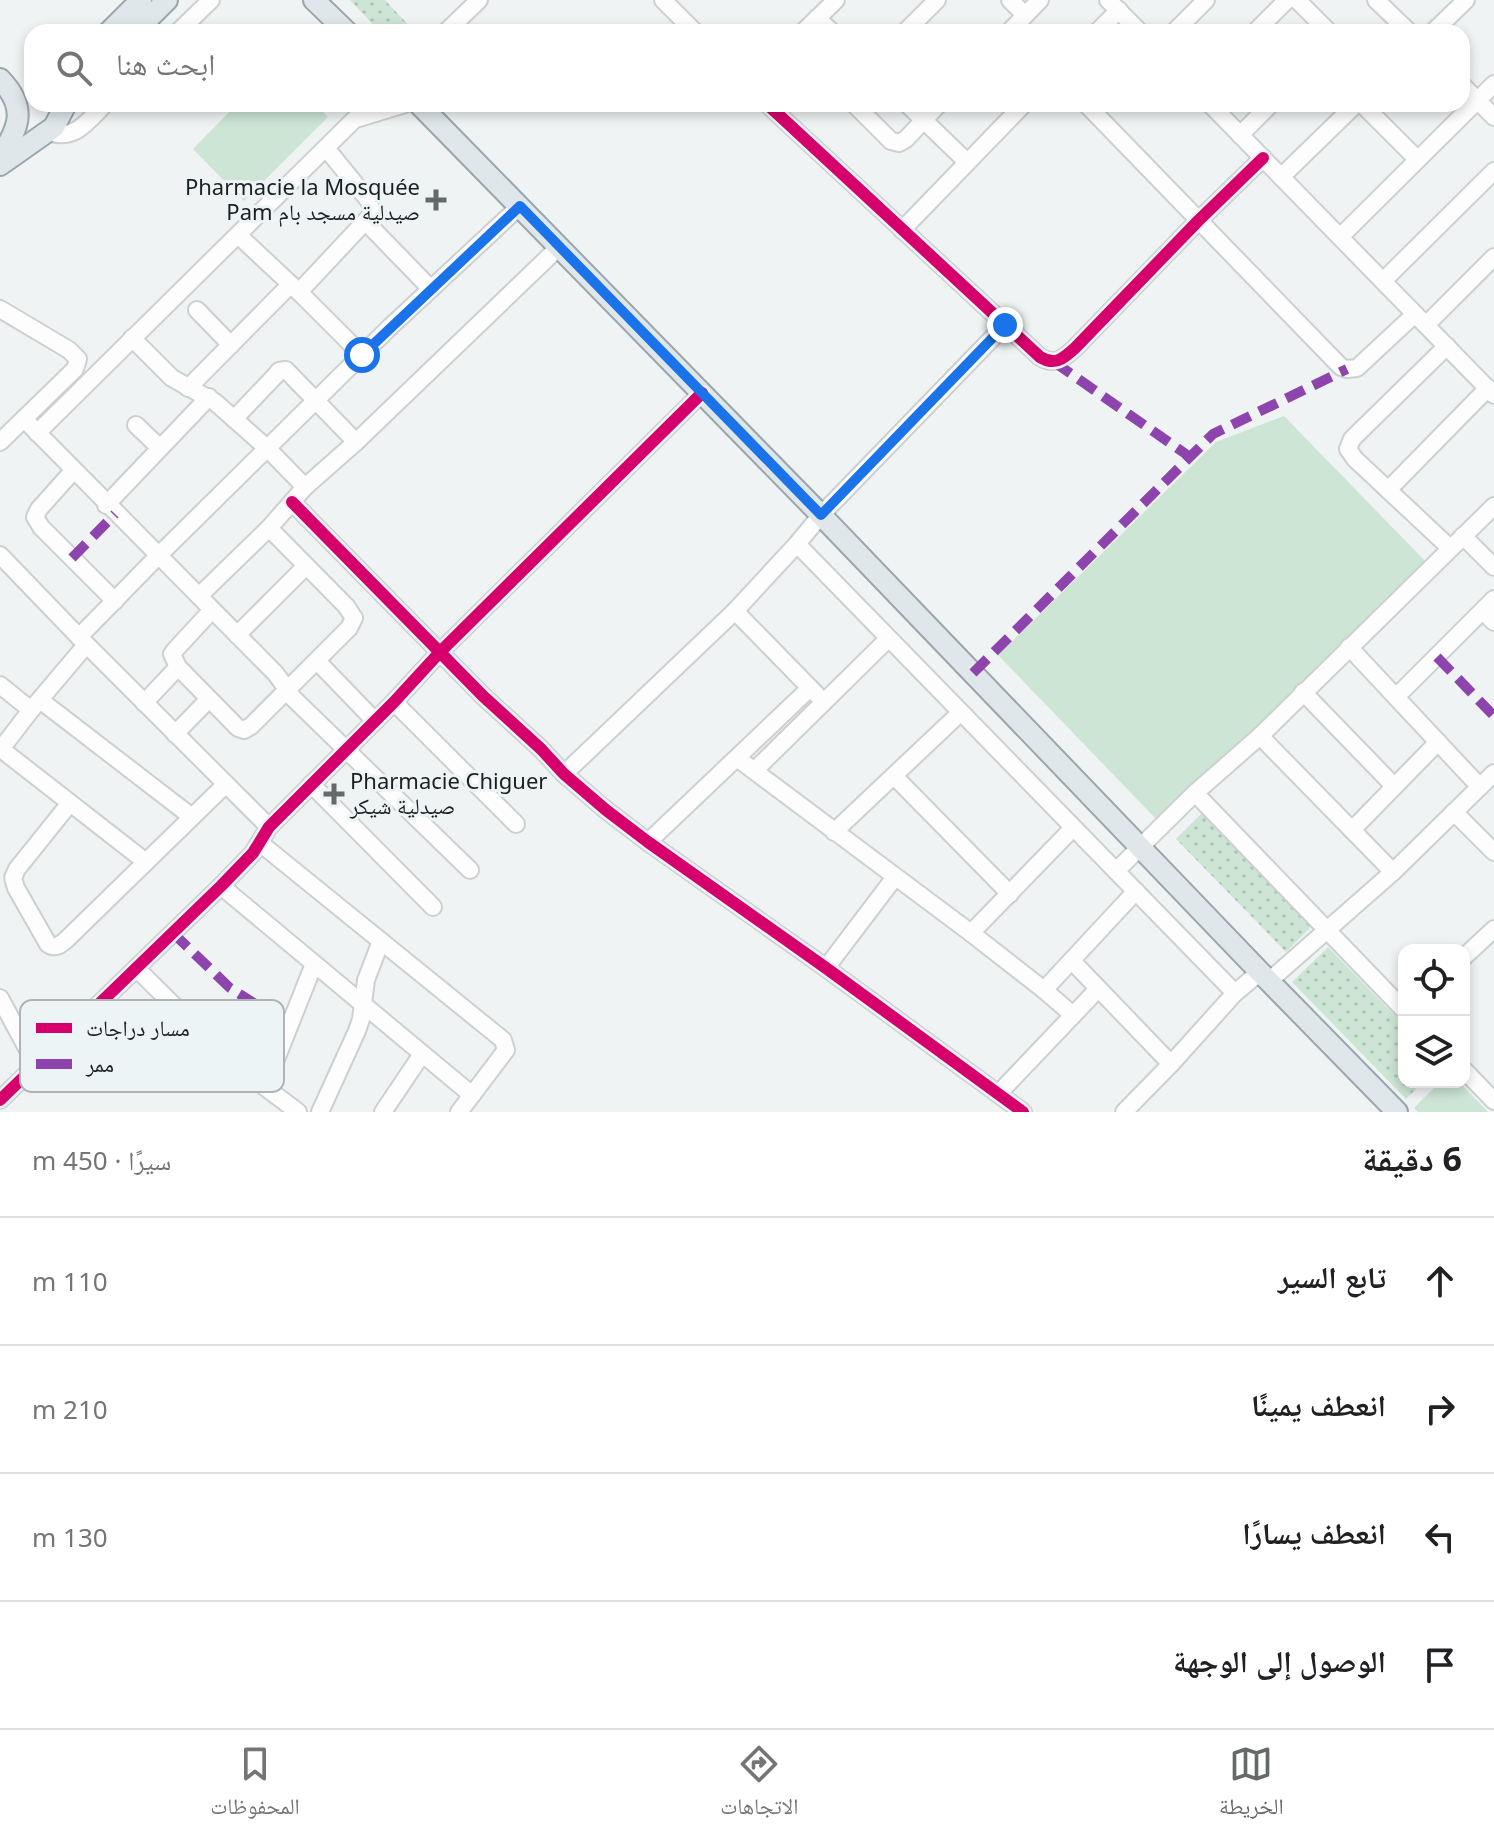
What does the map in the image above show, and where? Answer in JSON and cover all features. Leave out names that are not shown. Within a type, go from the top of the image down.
[{"type":"main road","points":[[117,24],[141,0]]},
{"type":"main road","points":[[143,24],[167,0]]},
{"type":"main road","points":[[314,0],[339,24]]},
{"type":"main road","points":[[0,80],[24,104],[0,157]]},
{"type":"main road","points":[[25,112],[27,132],[34,135],[54,119]]},
{"type":"main road","points":[[427,112],[1397,1112]]},
{"type":"main road","points":[[0,165],[54,119]]},
{"type":"street","points":[[186,24],[211,0]]},
{"type":"street","points":[[454,24],[479,0]]},
{"type":"street","points":[[663,0],[687,24]]},
{"type":"street","points":[[913,24],[937,0]]},
{"type":"street","points":[[1010,0],[1025,15]]},
{"type":"street","points":[[1017,24],[1040,0]]},
{"type":"street","points":[[1182,24],[1206,0]]},
{"type":"street","points":[[1263,24],[1287,0]]},
{"type":"street","points":[[1297,0],[1321,24]]},
{"type":"street","points":[[1377,0],[1401,24]]},
{"type":"street","points":[[1441,24],[1466,0]]},
{"type":"street","points":[[811,24],[832,1]]},
{"type":"street","points":[[1101,24],[1112,3],[1132,24]]},
{"type":"street","points":[[817,18],[823,24]]},
{"type":"street","points":[[1470,108],[1494,84]]},
{"type":"street","points":[[1470,92],[1494,117]]},
{"type":"street","points":[[54,119],[57,135],[75,132],[96,112]]},
{"type":"street","points":[[37,433],[363,112]]},
{"type":"street","points":[[357,119],[379,112]]},
{"type":"street","points":[[776,112],[1040,357],[1054,362],[1075,348],[1263,158]]},
{"type":"street","points":[[863,112],[899,143],[932,112]]},
{"type":"street","points":[[916,112],[967,162]]},
{"type":"street","points":[[902,230],[1016,112]]},
{"type":"street","points":[[1094,112],[1341,367],[1357,368],[1494,257]]},
{"type":"street","points":[[1218,112],[1491,391],[1388,490]]},
{"type":"street","points":[[1240,135],[1263,112]]},
{"type":"street","points":[[1281,177],[1350,112]]},
{"type":"street","points":[[1367,112],[1417,159]]},
{"type":"street","points":[[1340,237],[1466,112]]},
{"type":"street","points":[[188,388],[373,213],[369,201],[326,148]]},
{"type":"street","points":[[1383,281],[1494,171]]},
{"type":"street","points":[[146,862],[0,749],[82,641],[158,556],[362,355],[520,206]]},
{"type":"street","points":[[366,222],[431,289]]},
{"type":"street","points":[[238,235],[362,355]]},
{"type":"street","points":[[199,596],[269,528],[305,487],[559,247]]},
{"type":"street","points":[[0,309],[69,350],[78,359],[75,369],[0,442]]},
{"type":"street","points":[[197,310],[231,345]]},
{"type":"street","points":[[564,774],[735,611],[821,515],[1005,325]]},
{"type":"street","points":[[132,338],[172,378],[209,397],[268,449],[305,487]]},
{"type":"street","points":[[1447,346],[1349,443],[1348,449],[1450,548]]},
{"type":"street","points":[[234,419],[282,370],[289,373],[356,442]]},
{"type":"street","points":[[104,1000],[221,886],[260,843],[269,827],[440,652],[702,393]]},
{"type":"street","points":[[106,505],[209,397]]},
{"type":"street","points":[[24,419],[276,674],[286,690],[345,750],[470,870]]},
{"type":"street","points":[[136,425],[160,448]]},
{"type":"street","points":[[73,471],[35,517],[41,527],[115,601]]},
{"type":"street","points":[[292,502],[564,774],[648,842],[1023,1112]]},
{"type":"street","points":[[1116,871],[1195,793],[1260,736],[1494,506]]},
{"type":"street","points":[[212,610],[172,654],[173,658],[209,699],[238,728],[244,730],[317,661],[349,628],[354,618],[346,606],[269,528]]},
{"type":"street","points":[[1463,536],[1494,567]]},
{"type":"street","points":[[797,544],[1235,993]]},
{"type":"street","points":[[0,555],[269,827]]},
{"type":"street","points":[[237,635],[306,566]]},
{"type":"street","points":[[735,611],[824,702]]},
{"type":"street","points":[[1396,697],[1490,611]]},
{"type":"street","points":[[755,770],[888,639]]},
{"type":"street","points":[[1349,647],[1480,787]]},
{"type":"street","points":[[317,661],[375,721]]},
{"type":"street","points":[[144,703],[178,667]]},
{"type":"street","points":[[0,685],[35,705],[192,817]]},
{"type":"street","points":[[648,842],[810,688]]},
{"type":"street","points":[[1303,692],[1394,786]]},
{"type":"street","points":[[175,734],[209,699]]},
{"type":"street","points":[[394,702],[516,824]]},
{"type":"street","points":[[834,832],[960,713]]},
{"type":"street","points":[[1260,736],[1393,872]]},
{"type":"street","points":[[1352,830],[1438,742]]},
{"type":"street","points":[[737,758],[971,933],[1073,1015]]},
{"type":"street","points":[[1124,1112],[1235,993],[1264,977],[1326,930],[1393,872],[1494,773]]},
{"type":"street","points":[[894,776],[1010,894]]},
{"type":"street","points":[[70,803],[13,878],[48,944],[56,947],[226,784]]},
{"type":"street","points":[[311,784],[433,907]]},
{"type":"street","points":[[1195,793],[1398,1004]]},
{"type":"street","points":[[1454,812],[1494,852]]},
{"type":"street","points":[[971,933],[1073,828]]},
{"type":"street","points":[[260,843],[503,1040],[506,1050],[459,1112]]},
{"type":"street","points":[[826,968],[895,877]]},
{"type":"street","points":[[221,886],[472,1095]]},
{"type":"street","points":[[1044,990],[1136,891]]},
{"type":"street","points":[[1470,952],[1493,933]]},
{"type":"street","points":[[320,1112],[357,1031],[366,980],[381,941]]},
{"type":"street","points":[[1072,961],[1171,1064]]},
{"type":"street","points":[[284,1039],[314,964]]},
{"type":"street","points":[[137,969],[168,1000]]},
{"type":"street","points":[[998,1094],[1098,989]]},
{"type":"street","points":[[0,998],[20,1035]]},
{"type":"street","points":[[383,1112],[422,1054]]},
{"type":"street","points":[[1470,1076],[1494,1101]]},
{"type":"street","points":[[0,1100],[20,1081]]},
{"type":"street","points":[[272,1092],[298,1112]]},
{"type":"green space","points":[[350,0],[385,0],[408,24],[372,24]]},
{"type":"green space","points":[[229,112],[323,112],[328,117],[244,201],[193,149]]},
{"type":"green space","points":[[1284,416],[1427,563],[1160,823],[998,655],[1216,442]]},
{"type":"green space","points":[[1202,813],[1312,926],[1286,952],[1176,839]]},
{"type":"green space","points":[[1328,947],[1398,1019],[1398,1088],[1417,1088],[1406,1099],[1292,982]]},
{"type":"green space","points":[[1434,1088],[1465,1088],[1488,1112],[1418,1112],[1414,1108]]},
{"type":"marked path","points":[[1054,362],[1190,457]]},
{"type":"marked path","points":[[973,673],[1213,434],[1347,369]]},
{"type":"marked path","points":[[72,558],[115,514]]},
{"type":"marked path","points":[[1437,657],[1494,716]]},
{"type":"marked path","points":[[173,933],[230,988],[249,1000]]},
{"type":"marked path","points":[[284,1017],[291,1020]]},
{"type":"cycle path","points":[[776,112],[1040,357],[1050,361],[1063,358],[1075,348],[1263,158]]},
{"type":"cycle path","points":[[103,1000],[253,853],[269,827],[440,652],[702,393]]},
{"type":"cycle path","points":[[292,502],[483,696],[606,810],[1023,1112]]},
{"type":"cycle path","points":[[0,1100],[20,1081]]},
{"type":"place","name":"Pharmacie la Mosquée Pam صيدلية مسجد بام","points":[[436,200]]},
{"type":"place","name":"Pharmacie Chiguer صيدلية شيكر","points":[[334,794]]},
{"type":"route","points":[[362,355],[520,206],[821,515],[1005,325]]}]
